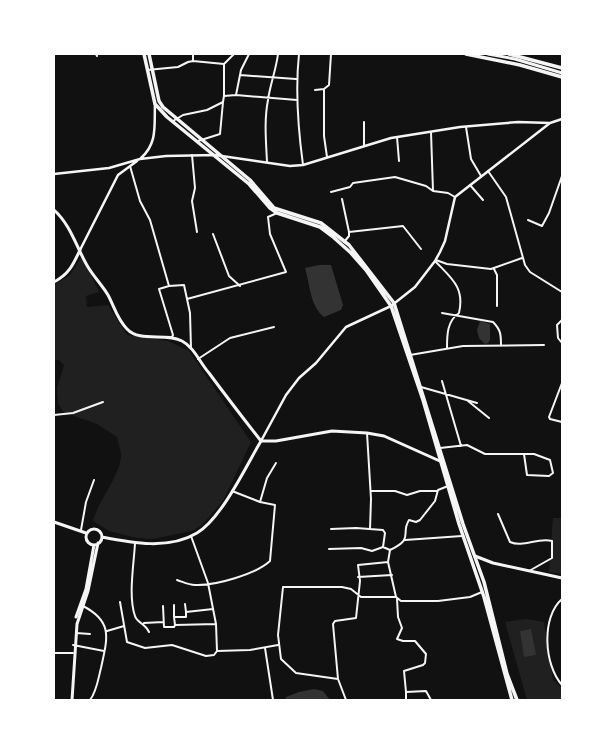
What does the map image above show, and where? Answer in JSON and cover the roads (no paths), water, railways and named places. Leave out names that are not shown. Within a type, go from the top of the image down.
[{"type":"main road","points":[[144,54],[159,101],[174,120]]},
{"type":"main road","points":[[149,54],[155,104],[249,184],[270,208],[277,213],[320,227],[343,243]]},
{"type":"main road","points":[[466,54],[520,65],[562,77]]},
{"type":"main road","points":[[488,54],[562,73]]},
{"type":"main road","points":[[509,54],[562,68]]},
{"type":"main road","points":[[200,141],[220,155],[250,180],[274,208],[321,223],[343,243],[366,270],[391,304],[421,387],[440,448],[448,486],[463,535],[484,582],[507,674],[516,700]]},
{"type":"main road","points":[[54,210],[62,219],[80,250],[88,268],[106,291],[118,317],[130,332],[141,335],[172,337],[182,341],[191,348],[261,441]]},
{"type":"main road","points":[[54,282],[71,270],[80,250]]},
{"type":"main road","points":[[391,304],[472,555],[512,700]]},
{"type":"main road","points":[[261,441],[276,441],[332,431],[367,433],[384,436],[401,442],[442,462]]},
{"type":"main road","points":[[102,537],[135,543],[164,542],[191,536],[204,528],[211,520],[232,491],[261,441]]},
{"type":"main road","points":[[54,522],[81,530],[86,533]]},
{"type":"main road","points":[[86,533],[90,530],[96,529],[102,537]]},
{"type":"main road","points":[[86,533],[87,541],[94,545]]},
{"type":"main road","points":[[71,700],[73,653],[78,616],[83,606],[98,543],[102,537]]},
{"type":"main road","points":[[94,545],[98,543]]},
{"type":"main road","points":[[71,700],[76,617],[86,589],[94,545]]},
{"type":"main road","points":[[472,555],[528,571],[562,578]]},
{"type":"street","points":[[193,54],[193,61]]},
{"type":"street","points":[[200,141],[220,134],[222,102],[224,96],[224,64],[234,54]]},
{"type":"street","points":[[236,95],[240,75],[249,54]]},
{"type":"street","points":[[267,162],[265,124],[268,98],[278,54]]},
{"type":"street","points":[[299,54],[296,79],[298,134],[303,165]]},
{"type":"street","points":[[316,90],[324,89],[329,86],[331,54]]},
{"type":"street","points":[[150,70],[178,67],[193,61],[224,64]]},
{"type":"street","points":[[54,75],[54,88]]},
{"type":"street","points":[[240,75],[296,79]]},
{"type":"street","points":[[324,89],[324,136],[327,156]]},
{"type":"street","points":[[224,96],[236,95],[297,100]]},
{"type":"street","points":[[174,120],[207,110],[222,102]]},
{"type":"street","points":[[80,250],[118,175],[129,165],[140,159],[150,149],[155,136],[155,104]]},
{"type":"street","points":[[261,441],[286,395],[299,378],[316,363],[346,327],[391,304],[415,287],[436,260],[445,240],[455,197],[550,124],[562,119]]},
{"type":"street","points":[[364,122],[364,145]]},
{"type":"street","points":[[54,174],[109,168],[140,159],[215,154],[290,166],[303,165],[327,156],[397,137],[466,127],[529,122],[550,124]]},
{"type":"street","points":[[466,127],[470,159],[481,176]]},
{"type":"street","points":[[431,132],[433,191]]},
{"type":"street","points":[[397,137],[399,161]]},
{"type":"street","points":[[192,155],[195,188],[192,195],[192,201],[197,232]]},
{"type":"street","points":[[129,165],[140,201],[150,220],[169,286]]},
{"type":"street","points":[[488,171],[506,197],[522,258],[530,272],[562,292]]},
{"type":"street","points":[[528,220],[542,226],[549,214],[562,176]]},
{"type":"street","points":[[331,192],[350,187],[353,183],[395,177],[426,186],[433,191],[448,193],[455,197]]},
{"type":"street","points":[[470,185],[483,200]]},
{"type":"street","points":[[342,199],[349,232],[349,236],[343,243]]},
{"type":"street","points":[[187,299],[240,286],[286,272],[270,234],[268,217],[277,213]]},
{"type":"street","points":[[349,232],[403,226],[421,250]]},
{"type":"street","points":[[213,234],[229,276],[240,286]]},
{"type":"street","points":[[436,260],[446,264],[494,269],[522,258]]},
{"type":"street","points":[[436,260],[457,283],[460,308],[459,313],[452,318],[447,334],[447,348]]},
{"type":"street","points":[[494,269],[497,275],[497,306]]},
{"type":"street","points":[[172,337],[173,335],[160,289],[169,286],[184,285],[190,313],[191,348]]},
{"type":"street","points":[[442,312],[493,322],[499,328],[501,334],[501,346]]},
{"type":"street","points":[[562,320],[557,325],[558,338],[562,342]]},
{"type":"street","points":[[198,359],[230,338],[274,327]]},
{"type":"street","points":[[410,355],[463,346],[544,345]]},
{"type":"street","points":[[442,381],[461,446]]},
{"type":"street","points":[[562,383],[549,415],[550,419],[562,422]]},
{"type":"street","points":[[421,387],[477,404]]},
{"type":"street","points":[[467,401],[489,418]]},
{"type":"street","points":[[54,414],[74,413],[103,402]]},
{"type":"street","points":[[367,433],[371,491],[370,529]]},
{"type":"street","points":[[440,448],[467,445],[485,454],[524,454],[534,454],[550,460],[552,473],[549,476],[527,475],[524,454]]},
{"type":"street","points":[[260,502],[267,478],[276,463]]},
{"type":"street","points":[[81,530],[86,502],[94,480]]},
{"type":"street","points":[[371,491],[395,491],[408,495],[420,491],[437,491],[448,486]]},
{"type":"street","points":[[177,580],[196,585],[208,583],[254,571],[270,561],[276,506],[260,502],[232,491]]},
{"type":"street","points":[[406,700],[404,671],[423,665],[425,663],[426,654],[415,641],[402,641],[397,639],[402,628],[398,617],[397,598],[388,562],[390,550],[407,536],[408,522],[420,520],[435,501],[437,491]]},
{"type":"street","points":[[498,514],[510,542],[516,544],[530,541],[552,541],[552,558],[528,571]]},
{"type":"street","points":[[331,529],[370,529],[385,531],[383,547]]},
{"type":"street","points":[[404,540],[463,535]]},
{"type":"street","points":[[191,536],[208,583],[216,624],[218,651]]},
{"type":"street","points":[[135,543],[132,590],[134,615],[137,620],[147,626],[149,632]]},
{"type":"street","points":[[329,549],[361,548],[372,551],[383,547],[390,550]]},
{"type":"street","points":[[346,700],[338,678],[333,624],[335,621],[356,618],[360,581],[358,577],[359,564],[388,562]]},
{"type":"street","points":[[358,577],[392,575]]},
{"type":"street","points":[[338,678],[296,673],[281,659],[278,645],[278,625],[283,587],[342,587],[365,597],[438,601],[470,597],[482,592]]},
{"type":"street","points":[[562,599],[549,622],[547,631],[552,668],[562,685]]},
{"type":"street","points":[[120,602],[127,642],[145,648],[172,645],[206,656],[214,655],[218,651],[250,650],[278,645]]},
{"type":"street","points":[[174,617],[186,617],[185,604]]},
{"type":"street","points":[[174,605],[175,626]]},
{"type":"street","points":[[83,606],[98,614],[107,631],[107,641],[94,695],[90,700]]},
{"type":"street","points":[[163,606],[164,627],[216,624]]},
{"type":"street","points":[[186,612],[213,609]]},
{"type":"street","points":[[142,623],[164,622]]},
{"type":"street","points":[[107,631],[124,626]]},
{"type":"street","points":[[76,633],[90,634]]},
{"type":"street","points":[[74,645],[104,651]]},
{"type":"street","points":[[265,648],[273,700]]},
{"type":"street","points":[[54,654],[73,653]]},
{"type":"street","points":[[406,692],[426,691],[431,700]]}]
